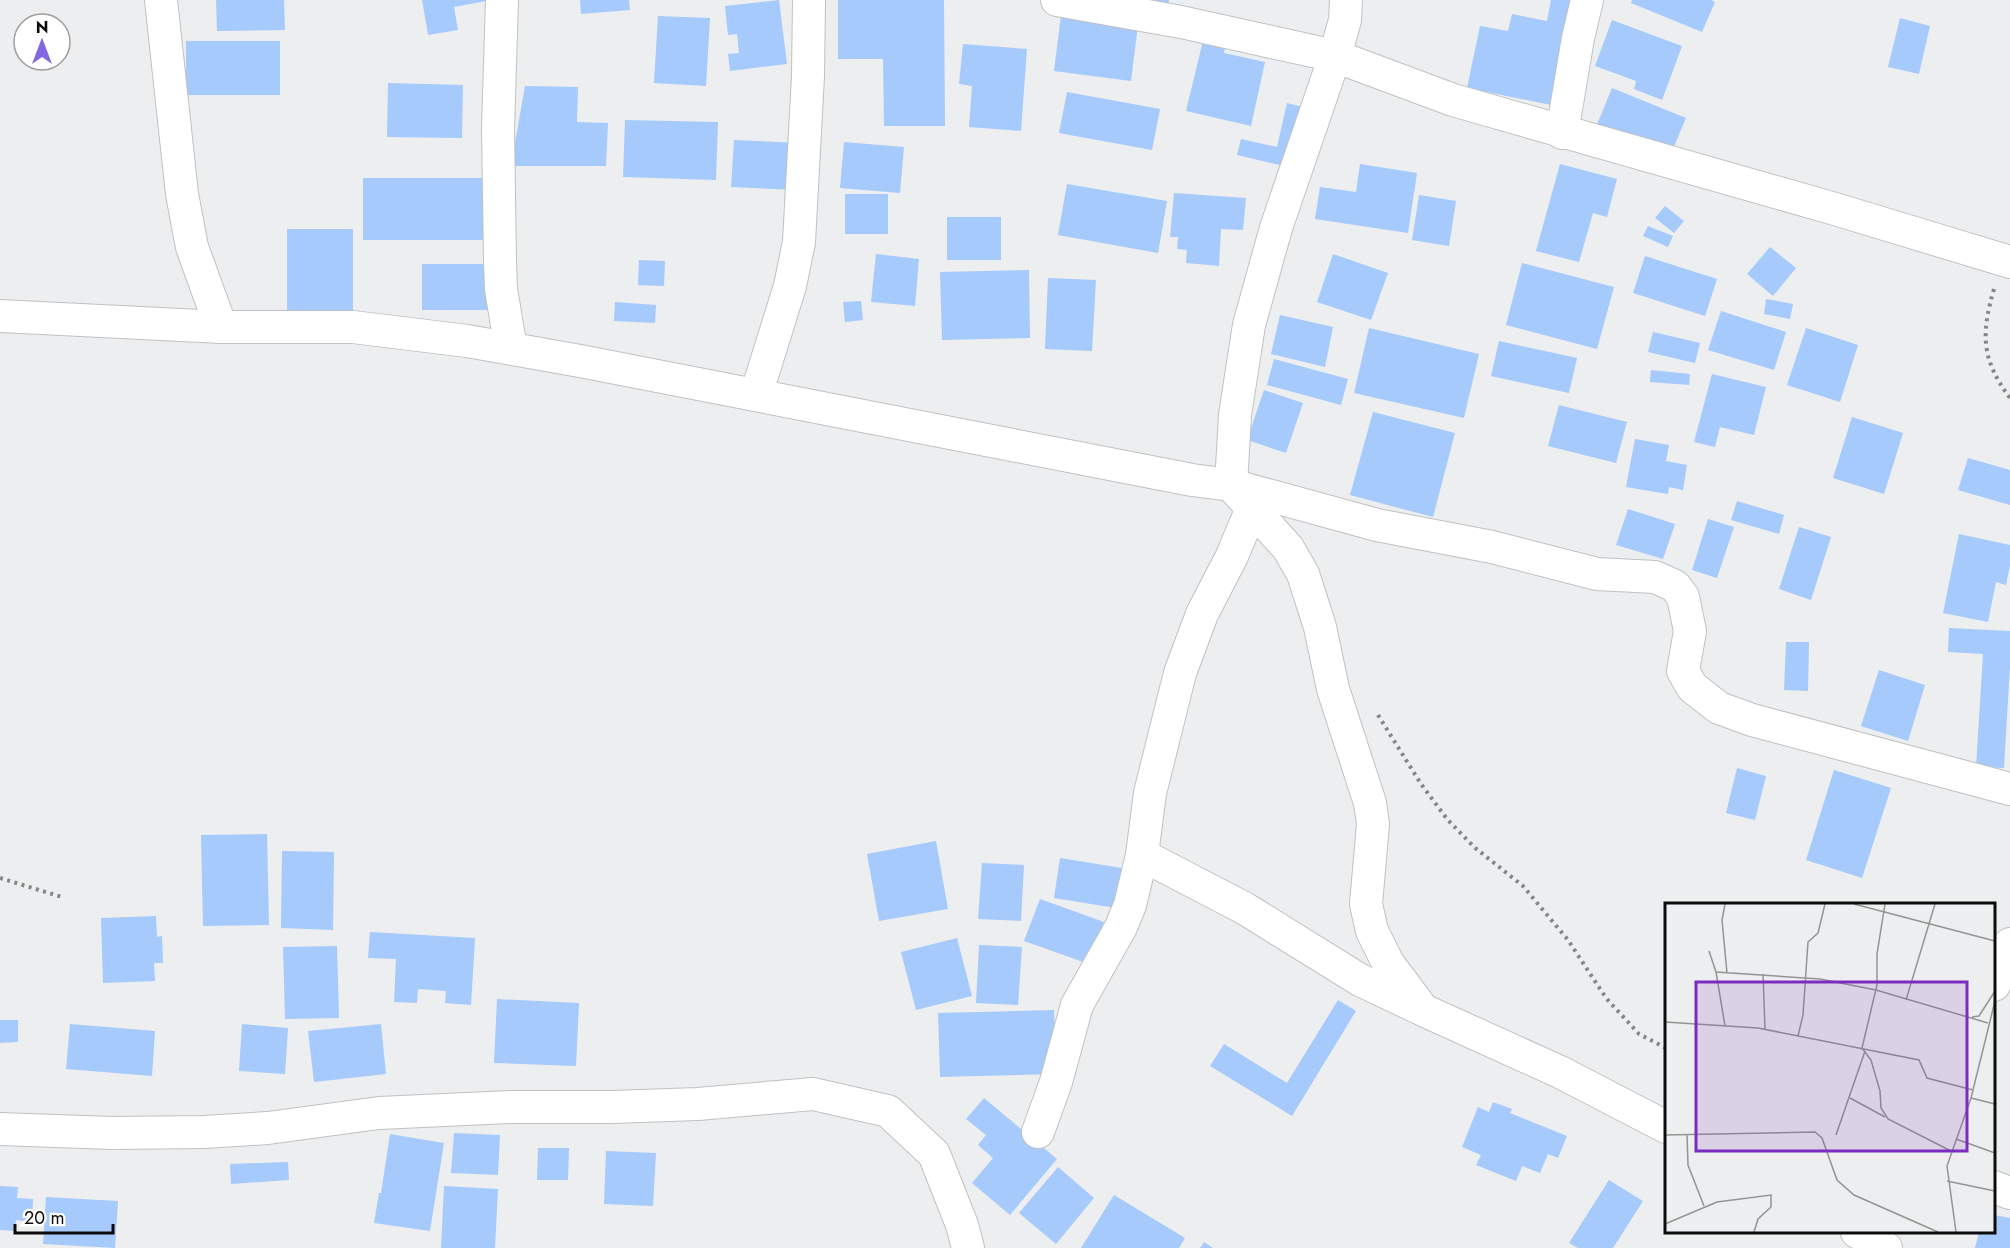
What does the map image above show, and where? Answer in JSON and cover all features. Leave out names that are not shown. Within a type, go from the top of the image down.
[{"type":"street","points":[[161,0],[182,194],[192,247],[221,327]]},
{"type":"street","points":[[502,0],[498,128],[500,261],[501,289],[512,349]]},
{"type":"street","points":[[756,395],[790,286],[799,242],[808,88],[809,0]]},
{"type":"street","points":[[1057,0],[1181,22],[1335,56],[1453,100],[1824,206],[2004,272]]},
{"type":"street","points":[[1346,0],[1345,20],[1335,56],[1276,228],[1249,325],[1235,415],[1231,485],[1288,548],[1303,574],[1320,627],[1333,689],[1370,803],[1373,824],[1366,904],[1372,931],[1388,963],[1423,1010]]},
{"type":"street","points":[[1562,133],[1578,38],[1587,0]]},
{"type":"street","points":[[0,316],[221,327],[353,327],[512,349],[1192,480],[1231,485],[1377,525],[1492,547],[1597,574],[1655,577],[1675,586],[1683,597],[1690,631],[1683,670],[1692,687],[1719,708],[1752,720],[2010,789]]},
{"type":"street","points":[[1038,1132],[1056,1082],[1077,1005],[1121,927],[1130,905],[1142,855],[1150,793],[1180,673],[1202,614],[1232,556],[1252,508]]},
{"type":"street","points":[[1142,855],[1244,909],[1360,980],[1560,1072],[1665,1126]]},
{"type":"street","points":[[1995,984],[2010,944]]},
{"type":"street","points":[[0,1129],[112,1133],[205,1132],[268,1128],[379,1113],[511,1107],[698,1104],[813,1094],[888,1111],[934,1155],[962,1225],[968,1248]]},
{"type":"street","points":[[1995,1187],[2010,1193]]},
{"type":"street","points":[[1859,1233],[1886,1248]]},
{"type":"street","points":[[1894,1248],[1901,1233]]},
{"type":"path","points":[[2004,272],[1994,287],[1988,308],[1985,330],[1986,354],[2010,398]]},
{"type":"path","points":[[1375,710],[1421,784],[1447,819],[1474,847],[1523,886],[1568,940],[1606,998],[1639,1034],[1665,1047]]},
{"type":"path","points":[[0,878],[62,897]]},
{"type":"building","points":[[216,0],[284,0],[285,30],[217,31]]},
{"type":"building","points":[[422,0],[486,1],[454,7],[458,30],[428,35]]},
{"type":"building","points":[[580,0],[629,0],[630,10],[581,14]]},
{"type":"building","points":[[779,0],[787,64],[730,71],[728,54],[739,53],[737,34],[728,35],[725,6]]},
{"type":"building","points":[[838,0],[944,0],[945,126],[884,126],[883,59],[838,59]]},
{"type":"building","points":[[1128,0],[1169,0],[1168,8]]},
{"type":"building","points":[[1551,0],[1578,0],[1556,106],[1467,88],[1480,26],[1508,31],[1512,14],[1547,21]]},
{"type":"building","points":[[1632,0],[1711,0],[1715,2],[1702,32],[1631,3]]},
{"type":"building","points":[[1061,15],[1138,25],[1131,81],[1054,71]]},
{"type":"building","points":[[658,16],[710,18],[706,86],[654,83]]},
{"type":"building","points":[[1900,18],[1930,26],[1919,74],[1888,67]]},
{"type":"building","points":[[1612,20],[1682,46],[1662,100],[1634,89],[1636,81],[1595,66]]},
{"type":"building","points":[[1206,28],[1228,33],[1224,53],[1265,62],[1251,126],[1186,111]]},
{"type":"building","points":[[186,41],[280,41],[280,95],[186,95]]},
{"type":"building","points":[[963,44],[1027,49],[1021,131],[969,127],[972,86],[959,84]]},
{"type":"building","points":[[388,83],[463,85],[462,138],[387,137]]},
{"type":"building","points":[[525,86],[578,87],[577,122],[608,123],[606,166],[511,166]]},
{"type":"building","points":[[1612,88],[1686,118],[1670,156],[1596,127]]},
{"type":"building","points":[[1067,92],[1160,109],[1152,150],[1059,133]]},
{"type":"building","points":[[1287,103],[1307,108],[1293,168],[1237,155],[1241,139],[1277,147]]},
{"type":"building","points":[[625,120],[718,122],[716,180],[623,177]]},
{"type":"building","points":[[734,140],[801,143],[798,190],[731,187]]},
{"type":"building","points":[[844,142],[904,147],[900,193],[840,188]]},
{"type":"building","points":[[1360,164],[1417,173],[1408,233],[1315,219],[1320,187],[1356,192]]},
{"type":"building","points":[[1560,164],[1617,179],[1607,217],[1593,213],[1579,262],[1536,251]]},
{"type":"building","points":[[363,178],[493,178],[493,240],[363,240]]},
{"type":"building","points":[[1067,184],[1167,201],[1158,253],[1058,235]]},
{"type":"building","points":[[1174,193],[1246,198],[1243,230],[1221,229],[1219,266],[1186,263],[1187,250],[1177,249],[1178,237],[1170,237]]},
{"type":"building","points":[[845,194],[888,194],[888,234],[845,234]]},
{"type":"building","points":[[1419,195],[1456,201],[1449,246],[1412,240]]},
{"type":"building","points":[[1665,206],[1684,221],[1674,233],[1655,218]]},
{"type":"building","points":[[947,217],[1001,217],[1001,260],[947,260]]},
{"type":"building","points":[[1648,226],[1673,236],[1668,247],[1643,236]]},
{"type":"building","points":[[287,229],[353,229],[353,312],[287,312]]},
{"type":"building","points":[[1770,247],[1796,268],[1773,296],[1747,274]]},
{"type":"building","points":[[876,254],[919,259],[915,306],[871,302]]},
{"type":"building","points":[[1333,254],[1388,273],[1371,320],[1317,302]]},
{"type":"building","points":[[1645,256],[1717,279],[1705,316],[1633,293]]},
{"type":"building","points":[[639,260],[665,261],[664,286],[638,285]]},
{"type":"building","points":[[1522,263],[1614,287],[1597,349],[1506,325]]},
{"type":"building","points":[[422,264],[491,264],[491,310],[422,310]]},
{"type":"building","points":[[1029,270],[1030,338],[942,340],[940,272]]},
{"type":"building","points":[[1048,278],[1096,280],[1092,351],[1045,349]]},
{"type":"building","points":[[1766,299],[1793,304],[1790,319],[1764,314]]},
{"type":"building","points":[[861,301],[863,320],[845,322],[843,302]]},
{"type":"building","points":[[615,302],[656,305],[655,323],[614,321]]},
{"type":"building","points":[[1721,311],[1786,332],[1774,370],[1708,350]]},
{"type":"building","points":[[1280,315],[1333,327],[1325,367],[1271,354]]},
{"type":"building","points":[[1369,328],[1479,354],[1464,418],[1354,393]]},
{"type":"building","points":[[1806,328],[1858,345],[1840,402],[1787,385]]},
{"type":"building","points":[[1653,332],[1700,343],[1695,363],[1648,352]]},
{"type":"building","points":[[1499,341],[1577,358],[1569,393],[1491,376]]},
{"type":"building","points":[[1274,359],[1348,379],[1341,405],[1267,385]]},
{"type":"building","points":[[1651,370],[1690,374],[1689,385],[1650,382]]},
{"type":"building","points":[[1712,374],[1766,387],[1754,435],[1720,427],[1715,447],[1694,442]]},
{"type":"building","points":[[1264,390],[1303,403],[1286,453],[1247,440]]},
{"type":"building","points":[[1559,405],[1627,422],[1616,463],[1548,446]]},
{"type":"building","points":[[1373,412],[1455,433],[1433,517],[1350,495]]},
{"type":"building","points":[[1852,417],[1903,433],[1884,494],[1833,478]]},
{"type":"building","points":[[1635,439],[1669,445],[1666,461],[1687,465],[1683,490],[1669,487],[1668,494],[1626,487]]},
{"type":"building","points":[[1968,458],[2010,470],[2010,505],[1958,490]]},
{"type":"building","points":[[1737,501],[1784,515],[1779,534],[1731,520]]},
{"type":"building","points":[[1628,509],[1675,524],[1663,559],[1616,545]]},
{"type":"building","points":[[1708,519],[1734,527],[1717,578],[1692,570]]},
{"type":"building","points":[[1799,527],[1831,537],[1811,600],[1779,589]]},
{"type":"building","points":[[1959,534],[2010,545],[2010,565],[2006,585],[1996,582],[1988,622],[1943,613]]},
{"type":"building","points":[[1949,628],[2010,631],[2004,768],[1976,767],[1983,654],[1948,652]]},
{"type":"building","points":[[1786,642],[1809,642],[1808,691],[1784,690]]},
{"type":"building","points":[[1879,670],[1925,685],[1908,741],[1861,726]]},
{"type":"building","points":[[1737,768],[1766,776],[1755,820],[1726,813]]},
{"type":"building","points":[[1834,770],[1891,788],[1862,878],[1806,860]]},
{"type":"building","points":[[267,834],[269,925],[203,926],[201,835]]},
{"type":"building","points":[[936,841],[948,909],[879,921],[867,854]]},
{"type":"building","points":[[282,851],[334,852],[333,930],[281,928]]},
{"type":"building","points":[[1060,858],[1128,869],[1122,909],[1054,898]]},
{"type":"building","points":[[982,863],[1024,865],[1021,921],[978,919]]},
{"type":"building","points":[[1040,899],[1104,922],[1089,964],[1024,941]]},
{"type":"building","points":[[156,916],[157,937],[162,936],[163,963],[154,963],[155,981],[103,983],[101,918]]},
{"type":"building","points":[[370,932],[475,938],[471,1005],[445,1003],[446,991],[418,989],[417,1003],[394,1002],[396,959],[368,958]]},
{"type":"building","points":[[957,938],[972,996],[916,1010],[901,952]]},
{"type":"building","points":[[979,945],[1022,947],[1018,1005],[976,1003]]},
{"type":"building","points":[[337,946],[339,1018],[285,1019],[283,947]]},
{"type":"building","points":[[497,999],[579,1003],[576,1066],[494,1063]]},
{"type":"building","points":[[1338,1000],[1356,1011],[1292,1116],[1210,1066],[1224,1044],[1287,1083]]},
{"type":"building","points":[[1054,1010],[1056,1074],[940,1077],[938,1013]]},
{"type":"building","points":[[0,1020],[18,1020],[18,1042],[0,1043]]},
{"type":"building","points":[[70,1024],[155,1031],[152,1076],[66,1069]]},
{"type":"building","points":[[242,1024],[288,1028],[285,1074],[239,1071]]},
{"type":"building","points":[[381,1024],[386,1074],[314,1082],[308,1031]]},
{"type":"building","points":[[984,1098],[1057,1159],[1010,1215],[972,1183],[993,1158],[978,1145],[986,1135],[966,1119]]},
{"type":"building","points":[[1493,1102],[1512,1109],[1510,1113],[1567,1136],[1558,1158],[1548,1154],[1540,1173],[1522,1166],[1516,1181],[1476,1165],[1481,1155],[1462,1147],[1478,1107],[1489,1112]]},
{"type":"building","points":[[454,1133],[500,1135],[498,1175],[451,1173]]},
{"type":"building","points":[[390,1134],[444,1143],[430,1231],[374,1223]]},
{"type":"building","points":[[538,1148],[569,1148],[568,1180],[537,1180]]},
{"type":"building","points":[[606,1151],[656,1153],[653,1206],[604,1204]]},
{"type":"building","points":[[288,1162],[289,1180],[231,1184],[230,1164]]},
{"type":"building","points":[[1058,1167],[1094,1198],[1056,1244],[1019,1213]]},
{"type":"building","points":[[1609,1180],[1643,1201],[1613,1248],[1578,1248],[1569,1243]]},
{"type":"building","points":[[0,1186],[18,1187],[17,1198],[33,1199],[32,1222],[16,1220],[15,1231],[0,1230]]},
{"type":"building","points":[[444,1186],[498,1189],[495,1248],[441,1248]]},
{"type":"building","points":[[1114,1195],[1185,1238],[1179,1248],[1081,1248]]},
{"type":"building","points":[[46,1197],[118,1201],[115,1248],[43,1244]]},
{"type":"building","points":[[1995,1215],[2010,1218],[2010,1248],[1975,1248],[1979,1233],[1995,1233]]},
{"type":"building","points":[[1204,1242],[1213,1248],[1200,1248]]}]
